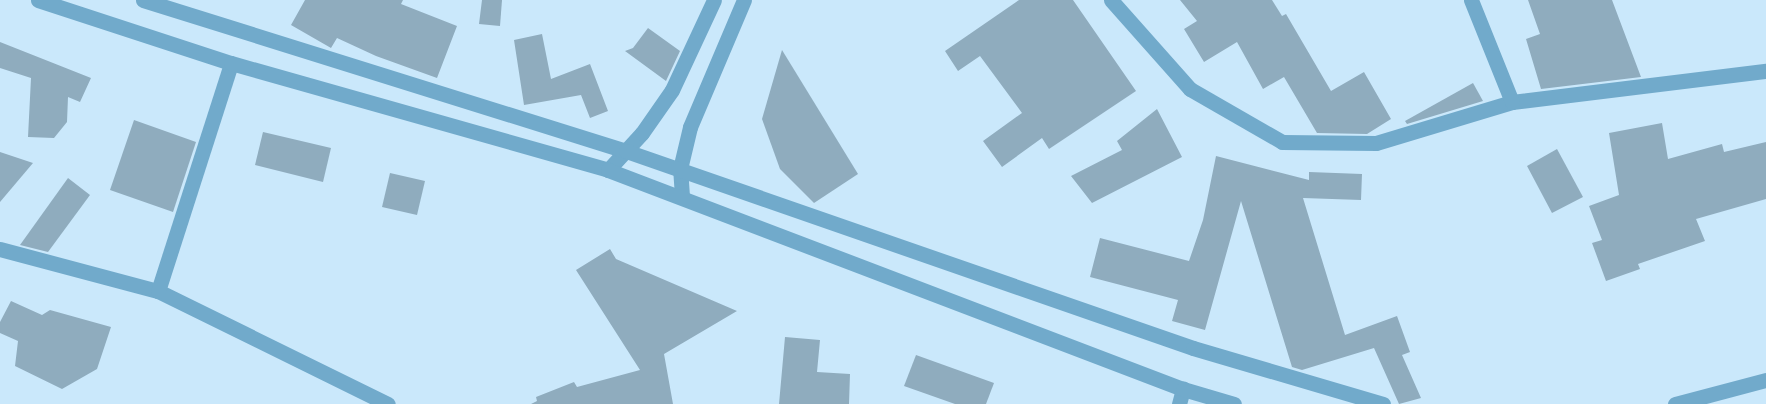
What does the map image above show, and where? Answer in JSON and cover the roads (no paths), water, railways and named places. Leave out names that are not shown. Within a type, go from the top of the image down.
[{"type":"street","points":[[38,0],[232,63],[608,170],[682,196],[1183,389],[1234,404]]},
{"type":"street","points":[[143,0],[626,151],[1193,348],[1383,404]]},
{"type":"street","points":[[608,170],[626,151],[672,90],[714,0]]},
{"type":"street","points":[[682,196],[680,169],[690,127],[744,0]]},
{"type":"street","points":[[1111,0],[1190,89],[1282,142],[1376,143],[1512,102],[1766,71]]},
{"type":"street","points":[[1470,0],[1512,102]]},
{"type":"street","points":[[158,290],[232,63]]},
{"type":"street","points":[[0,248],[158,290],[388,404]]},
{"type":"street","points":[[1675,404],[1766,380]]},
{"type":"street","points":[[1179,404],[1183,389]]}]
